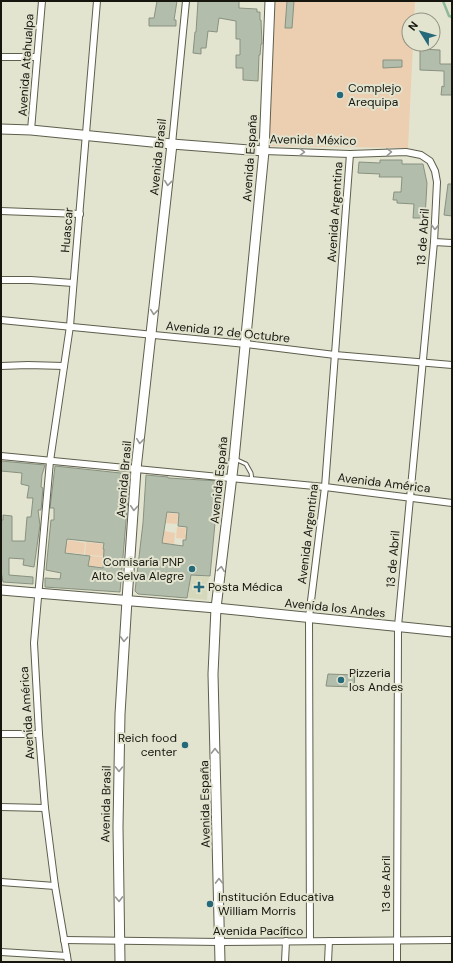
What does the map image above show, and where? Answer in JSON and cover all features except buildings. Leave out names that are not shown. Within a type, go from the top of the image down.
[{"type":"street","name":"Avenida Atahualpa","points":[[31,130],[42,1]]},
{"type":"street","name":"Huascar","points":[[50,461],[70,326],[98,1]]},
{"type":"street","name":"Avenida Brasil","points":[[120,962],[118,827],[120,714],[127,600],[136,469],[172,144],[186,1]]},
{"type":"street","name":"Avenida España","points":[[220,962],[213,674],[216,608],[234,459],[264,151],[270,1]]},
{"type":"street","points":[[1,57],[37,57]]},
{"type":"street","name":"Avenida México","points":[[1,129],[31,130],[172,144],[264,151],[350,154],[406,152],[421,155],[430,161]]},
{"type":"street","name":"Avenida Argentina","points":[[310,941],[310,617],[325,487],[350,154]]},
{"type":"street","name":"13 de Abril","points":[[397,962],[398,626],[434,242],[436,182],[435,171],[430,161]]},
{"type":"street","points":[[1,211],[80,214]]},
{"type":"street","points":[[434,242],[452,244]]},
{"type":"street","points":[[1,280],[31,280],[74,283]]},
{"type":"street","name":"Avenida 12 de Octubre","points":[[1,320],[246,344],[335,355],[452,365]]},
{"type":"street","points":[[1,366],[64,366]]},
{"type":"street","name":"Avenida América","points":[[1,456],[325,487],[452,503]]},
{"type":"street","name":"Avenida América","points":[[50,461],[34,643],[45,808],[55,886],[67,959]]},
{"type":"street","name":"Avenida los Andes","points":[[1,590],[216,608],[452,632]]},
{"type":"street","points":[[1,734],[39,734]]},
{"type":"street","points":[[1,807],[45,808]]},
{"type":"street","points":[[1,882],[55,886]]},
{"type":"street","name":"Avenida Pacífico","points":[[64,940],[220,942],[452,940]]},
{"type":"street","points":[[328,962],[329,941]]},
{"type":"street","points":[[285,962],[286,942]]},
{"type":"street","points":[[1,952],[67,959]]},
{"type":"lane","points":[[234,459],[246,464],[251,473],[252,480]]},
{"type":"shaded area","name":"Complejo Arequipa","points":[[275,1],[415,1],[414,12],[401,12],[401,52],[413,52],[408,148],[267,146]]},
{"type":"shaded area","points":[[168,513],[178,514],[177,524],[166,523]]},
{"type":"shaded area","points":[[177,527],[186,528],[185,534],[189,534],[188,539],[176,538]]},
{"type":"shaded area","points":[[164,531],[175,533],[174,544],[163,543]]},
{"type":"shaded area","points":[[68,540],[85,543],[84,554],[63,552],[64,544],[67,545]]},
{"type":"shaded area","points":[[86,542],[103,544],[102,549],[105,549],[105,556],[85,555]]},
{"type":"shaded area","points":[[90,556],[103,557],[102,567],[89,566]]},
{"type":"shaded area","name":"Posta Médica","points":[[191,575],[209,577],[207,600],[188,598]]},
{"type":"waterway","points":[[443,1],[449,16],[452,17]]},
{"type":"place","name":"Complejo Arequipa","points":[[340,95]]},
{"type":"place","name":"Comisaría PNP Alto Selva Alegre","points":[[192,569]]},
{"type":"place","name":"Posta Médica","points":[[199,587]]},
{"type":"place","name":"Pizzeria los Andes","points":[[341,680]]},
{"type":"place","name":"Reich food center","points":[[185,745]]},
{"type":"place","name":"Institución Educativa William Morris","points":[[210,904]]}]
